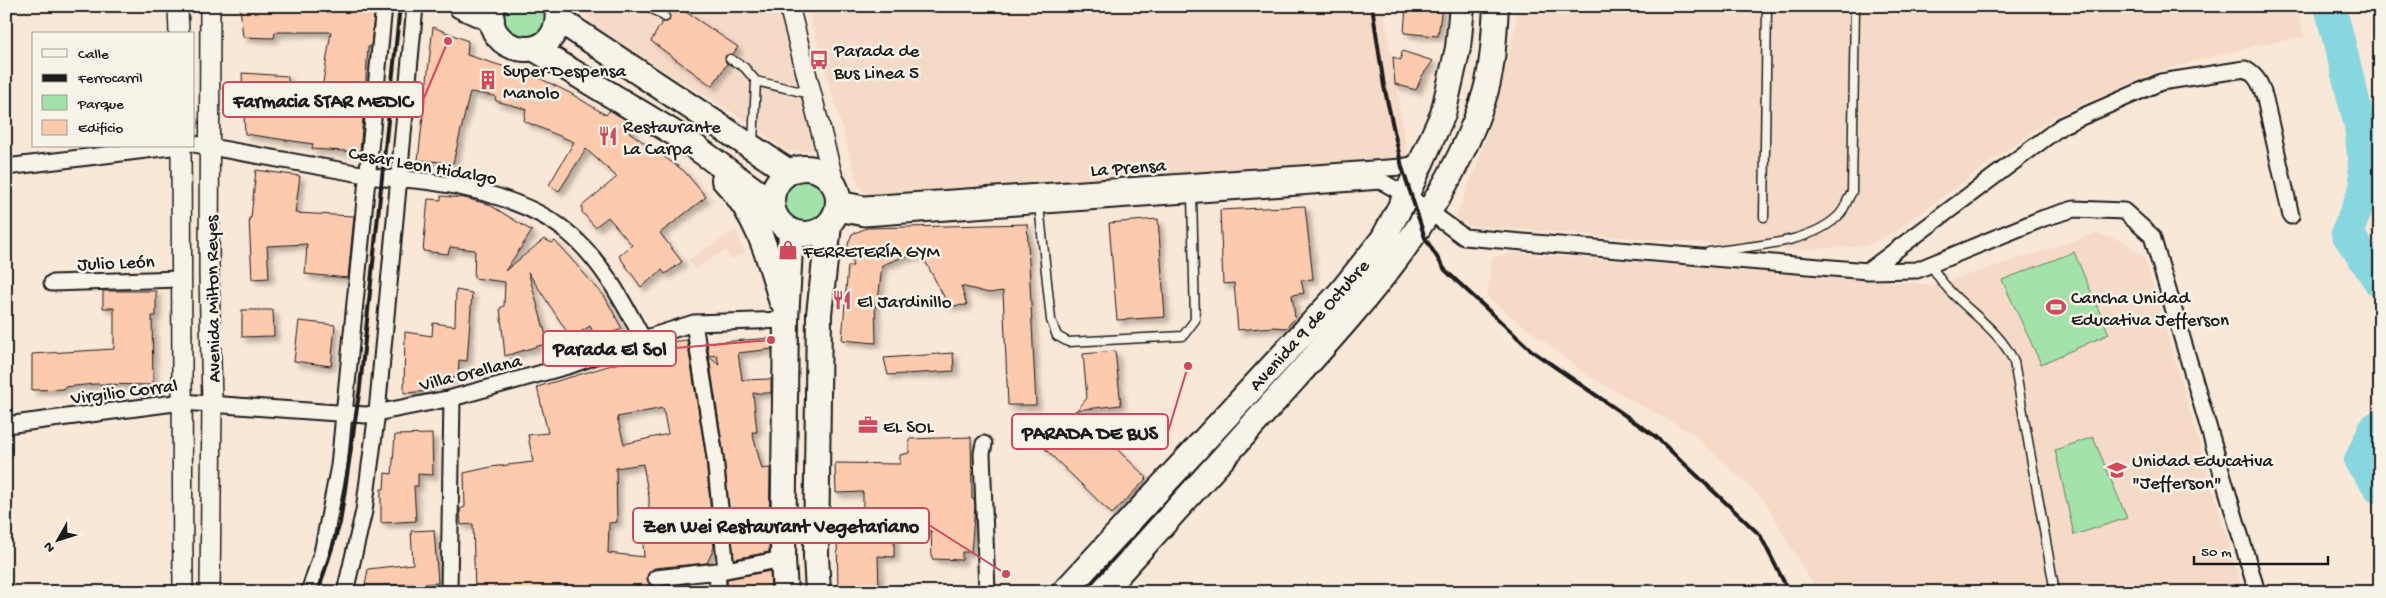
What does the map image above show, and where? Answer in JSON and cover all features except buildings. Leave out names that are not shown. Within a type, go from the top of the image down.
[{"type":"main road","points":[[461,6],[493,13],[496,34],[507,45],[521,50],[535,49],[547,42],[555,32],[557,10]]},
{"type":"main road","name":"Avenida 9 de Octubre","points":[[1064,592],[1341,292],[1383,239],[1406,196],[1419,163],[1443,114],[1458,48],[1462,6]]},
{"type":"main road","name":"Avenida 9 de Octubre","points":[[1102,592],[1358,308],[1400,257],[1430,213],[1450,179],[1483,102],[1492,64],[1496,6]]},
{"type":"main road","points":[[557,10],[753,149],[789,172]]},
{"type":"main road","points":[[535,49],[686,141],[772,204]]},
{"type":"main road","points":[[686,141],[740,197],[757,228],[773,271],[786,320]]},
{"type":"main road","points":[[818,592],[816,556],[819,314],[835,206],[827,175],[815,168],[802,168],[789,172],[776,185],[772,204],[775,215],[782,224],[792,231],[805,234],[818,232],[835,206]]},
{"type":"main road","points":[[785,592],[783,558],[786,320],[792,231]]},
{"type":"street","points":[[178,6],[179,32]]},
{"type":"street","name":"Avenida Milton Reyes","points":[[195,122],[210,6]]},
{"type":"street","points":[[309,592],[322,554],[340,466],[384,6]]},
{"type":"street","points":[[345,592],[364,511],[371,413],[399,179],[416,6]]},
{"type":"street","points":[[789,6],[812,94],[835,206]]},
{"type":"street","points":[[1868,270],[2063,125],[2161,82],[2245,69],[2254,74],[2260,82],[2291,216]]},
{"type":"street","name":"Cesar Leon Hidalgo","points":[[195,146],[490,193],[536,212],[566,231],[591,256],[615,287],[643,338]]},
{"type":"street","name":"Cesar Leon Hidalgo","points":[[6,167],[167,148]]},
{"type":"street","name":"Avenida Milton Reyes","points":[[183,592],[180,279],[192,148]]},
{"type":"street","name":"Avenida Milton Reyes","points":[[192,148],[208,274],[212,403],[210,592]]},
{"type":"street","name":"La Prensa","points":[[835,206],[1402,167],[1419,163]]},
{"type":"street","name":"La Prensa","points":[[835,206],[864,218],[1381,181],[1406,196],[1464,237],[1868,270],[1917,270],[2044,218],[2074,209],[2124,211],[2152,236],[2256,592]]},
{"type":"street","name":"Julio León","points":[[52,283],[180,279]]},
{"type":"street","name":"Villa Orellana","points":[[371,413],[452,398],[571,366],[643,338],[694,323],[786,320]]},
{"type":"street","points":[[694,323],[715,457],[722,571],[714,592]]},
{"type":"street","points":[[450,592],[452,398]]},
{"type":"street","name":"Virgilio Corral","points":[[6,425],[182,402],[344,413],[371,413]]},
{"type":"street","points":[[984,444],[982,453],[987,592]]},
{"type":"street","points":[[656,578],[722,571],[783,558]]},
{"type":"lane","points":[[648,6],[664,17]]},
{"type":"lane","points":[[1764,217],[1767,6]]},
{"type":"lane","points":[[1692,255],[1787,241],[1820,228],[1841,212],[1852,192],[1855,6]]},
{"type":"lane","points":[[730,59],[744,67],[756,81],[812,94]]},
{"type":"lane","points":[[753,149],[756,81]]},
{"type":"lane","points":[[1039,205],[1051,320],[1057,336],[1068,342],[1183,336],[1195,320],[1192,195]]},
{"type":"lane","points":[[1931,264],[1938,278],[1955,297],[2008,349],[2014,362],[2055,592]]},
{"type":"shaded area","points":[[583,6],[779,6],[819,150],[787,152],[742,118],[590,26]]},
{"type":"shaded area","points":[[807,6],[1383,6],[1408,156],[1395,165],[874,200],[859,187]]},
{"type":"shaded area","points":[[1516,6],[2296,6],[2304,37],[2257,45],[2159,71],[2053,117],[1897,230],[1866,246],[1797,250],[1470,226],[1456,217],[1479,160],[1503,78],[1515,28]]},
{"type":"shaded area","points":[[736,230],[745,254],[731,259],[726,250],[695,269],[689,259]]},
{"type":"shaded area","points":[[2095,234],[2124,241],[2145,259],[2243,592],[1817,592],[1764,500],[1692,433],[1588,376],[1487,297],[1492,257],[1516,253],[1936,285]]},
{"type":"green space","points":[[500,6],[551,6],[550,32],[512,42],[498,11]]},
{"type":"green space","points":[[800,175],[810,175],[824,183],[830,192],[832,202],[830,212],[824,221],[810,229],[800,229],[790,224],[783,217],[778,207],[778,197],[783,187],[790,180]]},
{"type":"green space","name":"Cancha Unidad Educativa Jefferson","points":[[2074,252],[2109,334],[2041,364],[2002,280]]},
{"type":"green space","points":[[2093,437],[2127,518],[2074,535],[2055,450]]},
{"type":"waterway","points":[[2330,6],[2360,125],[2366,186],[2347,233],[2380,282]]},
{"type":"waterway","points":[[2380,425],[2374,429],[2360,461],[2380,488]]},
{"type":"railway","points":[[318,592],[340,523],[360,387],[400,6]]},
{"type":"railway","points":[[1372,6],[1384,86],[1402,167],[1425,238],[1445,270],[1532,351],[1655,436],[1760,535],[1789,592]]},
{"type":"place","name":"Farmacia STAR MEDIC","points":[[448,41]]},
{"type":"place","name":"Parada de Bus Linea 5","points":[[819,60]]},
{"type":"place","name":"Super Despensa Manolo","points":[[488,80]]},
{"type":"place","name":"Restaurante La Carpa","points":[[608,136]]},
{"type":"place","name":"FERRETERÍA GYM","points":[[788,250]]},
{"type":"place","name":"El Jardinillo","points":[[842,300]]},
{"type":"place","name":"Cancha Unidad Educativa Jefferson","points":[[2056,307]]},
{"type":"place","name":"Parada El Sol","points":[[771,340]]},
{"type":"place","name":"PARADA DE BUS","points":[[1188,366]]},
{"type":"place","name":"EL SOL","points":[[868,425]]},
{"type":"place","name":"Unidad Educativa \"Jefferson\"","points":[[2117,470]]},
{"type":"place","name":"Zen Wei Restaurant Vegetariano","points":[[1006,574]]}]
